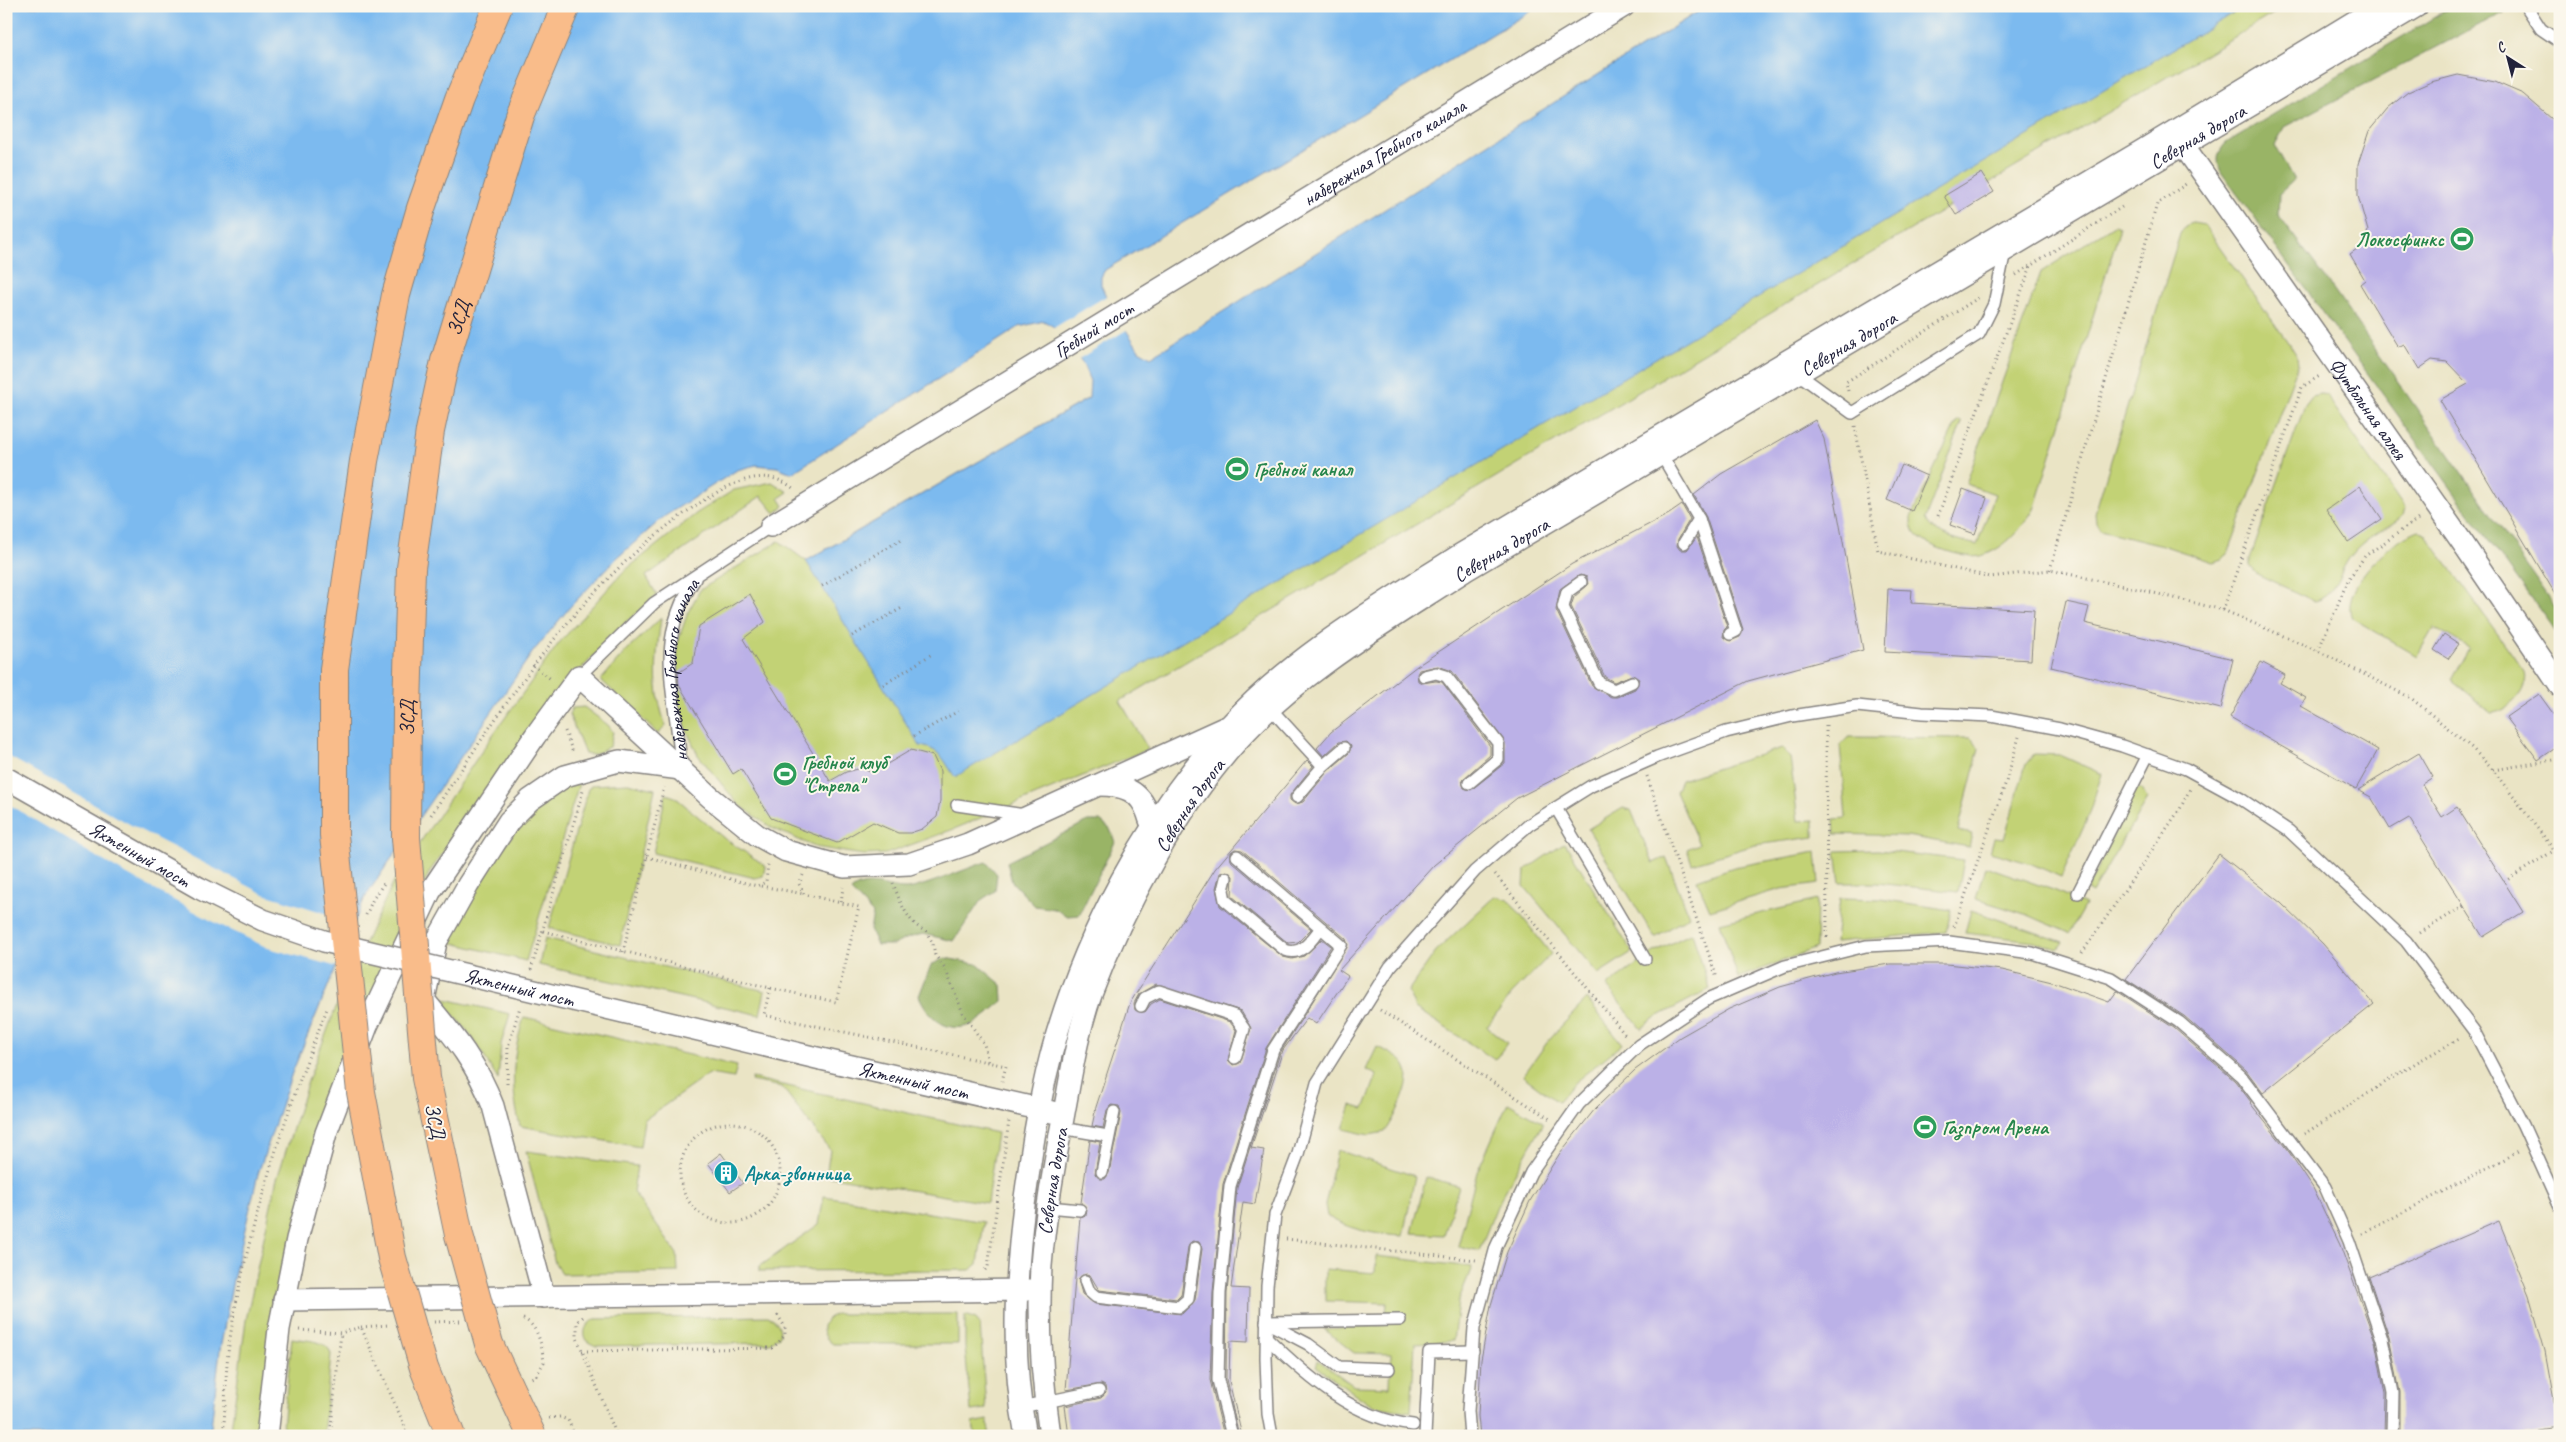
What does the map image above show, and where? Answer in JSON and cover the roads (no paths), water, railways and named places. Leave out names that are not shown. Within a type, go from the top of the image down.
[{"type":"highway","points":[[451,1436],[424,1368],[392,1258],[361,1092],[334,835],[334,669],[364,461],[396,295],[421,208],[459,99],[498,6]]},
{"type":"highway","name":"ЗСД","points":[[537,1428],[489,1344],[459,1235],[426,1078],[406,838],[407,708],[410,568],[430,431],[445,361],[520,116],[566,6]]},
{"type":"street","name":"набережная Гребного канала","points":[[1143,298],[1624,6]]},
{"type":"street","name":"Северная дорога","points":[[1237,730],[1270,708],[1305,679],[1390,619],[1466,570],[2005,250],[2380,6]]},
{"type":"street","name":"Северная дорога","points":[[1026,1436],[1021,1407],[1017,1290],[1020,1239],[1039,1109],[1051,1054],[1076,980],[1112,900],[1160,832],[1237,730],[1258,698],[1295,667],[1382,605],[1458,556],[2177,138],[2417,6]]},
{"type":"street","name":"Футбольная аллея","points":[[2177,138],[2456,534],[2560,686]]},
{"type":"street","name":"Гребной мост","points":[[1042,360],[1143,298]]},
{"type":"street","name":"набережная Гребного канала","points":[[771,526],[1042,360]]},
{"type":"street","points":[[267,1436],[284,1300],[296,1239],[326,1132],[367,1026],[430,892],[535,736],[579,676],[681,770]]},
{"type":"street","name":"набережная Гребного канала","points":[[681,770],[730,814],[757,835],[786,851],[844,866],[909,864],[968,844],[1099,785],[1237,730]]},
{"type":"street","points":[[544,1297],[493,1106],[483,1080],[460,1042],[424,1000],[436,942],[468,885],[510,820],[530,800],[565,776],[618,761],[681,770]]},
{"type":"street","name":"Яхтенный мост","points":[[6,778],[173,874],[271,923],[324,941],[1039,1109],[1063,1121]]},
{"type":"street","points":[[1099,785],[1128,788],[1139,796],[1160,832]]},
{"type":"street","name":"Северная дорога","points":[[1050,1436],[1045,1402],[1041,1290],[1049,1207],[1063,1121],[1081,1027],[1092,994],[1160,832]]},
{"type":"street","points":[[284,1300],[1041,1290]]},
{"type":"lane","points":[[2526,6],[2541,29],[2560,42]]},
{"type":"lane","points":[[1797,373],[1852,414],[1979,334],[1994,304],[2005,250]]},
{"type":"lane","points":[[1661,454],[1699,519],[1736,632],[1730,634]]},
{"type":"lane","points":[[1684,543],[1699,519]]},
{"type":"lane","name":"набережная Гребного канала","points":[[681,770],[680,738],[670,684],[671,638],[681,600],[699,573],[771,526]]},
{"type":"lane","points":[[579,676],[654,603],[699,573]]},
{"type":"lane","points":[[1577,585],[1564,597],[1563,607],[1599,684],[1608,689],[1627,685]]},
{"type":"lane","points":[[1425,675],[1436,673],[1446,676],[1498,743],[1498,759],[1469,783]]},
{"type":"lane","points":[[1272,1436],[1268,1414],[1266,1322],[1267,1286],[1276,1215],[1298,1154],[1317,1083],[1390,966],[1485,862],[1530,824],[1591,786],[1726,732],[1826,711],[1857,706],[1922,713],[1991,716],[2060,728],[2148,755],[2197,776],[2241,799],[2288,831],[2406,941],[2474,1031],[2532,1144],[2560,1206]]},
{"type":"lane","points":[[1270,708],[1323,766]]},
{"type":"lane","points":[[1297,797],[1323,766],[1344,748]]},
{"type":"lane","points":[[2078,893],[2148,755]]},
{"type":"lane","points":[[957,805],[1031,816]]},
{"type":"lane","points":[[1556,808],[1645,959]]},
{"type":"lane","points":[[1232,1436],[1218,1380],[1220,1293],[1230,1186],[1273,1050],[1341,945],[1237,856]]},
{"type":"lane","points":[[1225,879],[1222,890],[1226,900],[1285,950],[1296,951],[1308,944],[1321,928]]},
{"type":"lane","points":[[1470,1436],[1468,1411],[1474,1328],[1496,1247],[1531,1172],[1579,1104],[1636,1049],[1708,999],[1785,966],[1866,946],[1949,942],[2032,953],[2111,978],[2179,1022],[2241,1076],[2326,1187],[2349,1241],[2382,1339],[2394,1393],[2392,1436]]},
{"type":"lane","points":[[1142,1004],[1150,994],[1159,991],[1235,1016],[1244,1030],[1235,1058]]},
{"type":"lane","points":[[1102,1172],[1114,1112]]},
{"type":"lane","points":[[1063,1121],[1108,1136]]},
{"type":"lane","points":[[1049,1207],[1080,1210]]},
{"type":"lane","points":[[1085,1281],[1089,1291],[1096,1297],[1174,1307],[1188,1299],[1195,1248]]},
{"type":"lane","points":[[1266,1322],[1400,1320]]},
{"type":"lane","points":[[1266,1322],[1308,1344],[1339,1367],[1389,1369]]},
{"type":"lane","points":[[1266,1337],[1319,1384],[1348,1404],[1379,1417],[1413,1425]]},
{"type":"lane","points":[[1425,1436],[1429,1352],[1473,1351]]},
{"type":"lane","points":[[1021,1407],[1099,1391]]},
{"type":"water","points":[[6,6],[1539,6],[1105,270],[1101,277],[1101,285],[1110,305],[1139,350],[1151,357],[1707,6],[2245,6],[955,777],[945,761],[937,753],[920,746],[806,561],[1089,398],[1090,381],[1083,364],[1064,333],[1044,321],[1019,327],[792,473],[777,467],[756,465],[737,470],[665,516],[618,557],[570,607],[532,653],[365,897],[292,1073],[258,1174],[233,1280],[220,1350],[210,1436],[6,1436]]},
{"type":"place","name":"Локосфинкс","points":[[2462,239]]},
{"type":"place","name":"Гребной канал","points":[[1237,469]]},
{"type":"place","name":"Гребной клуб \"Стрела\"","points":[[785,774]]},
{"type":"place","name":"Газпром Арена","points":[[1925,1127]]},
{"type":"place","name":"Арка-звонница","points":[[726,1173]]}]
